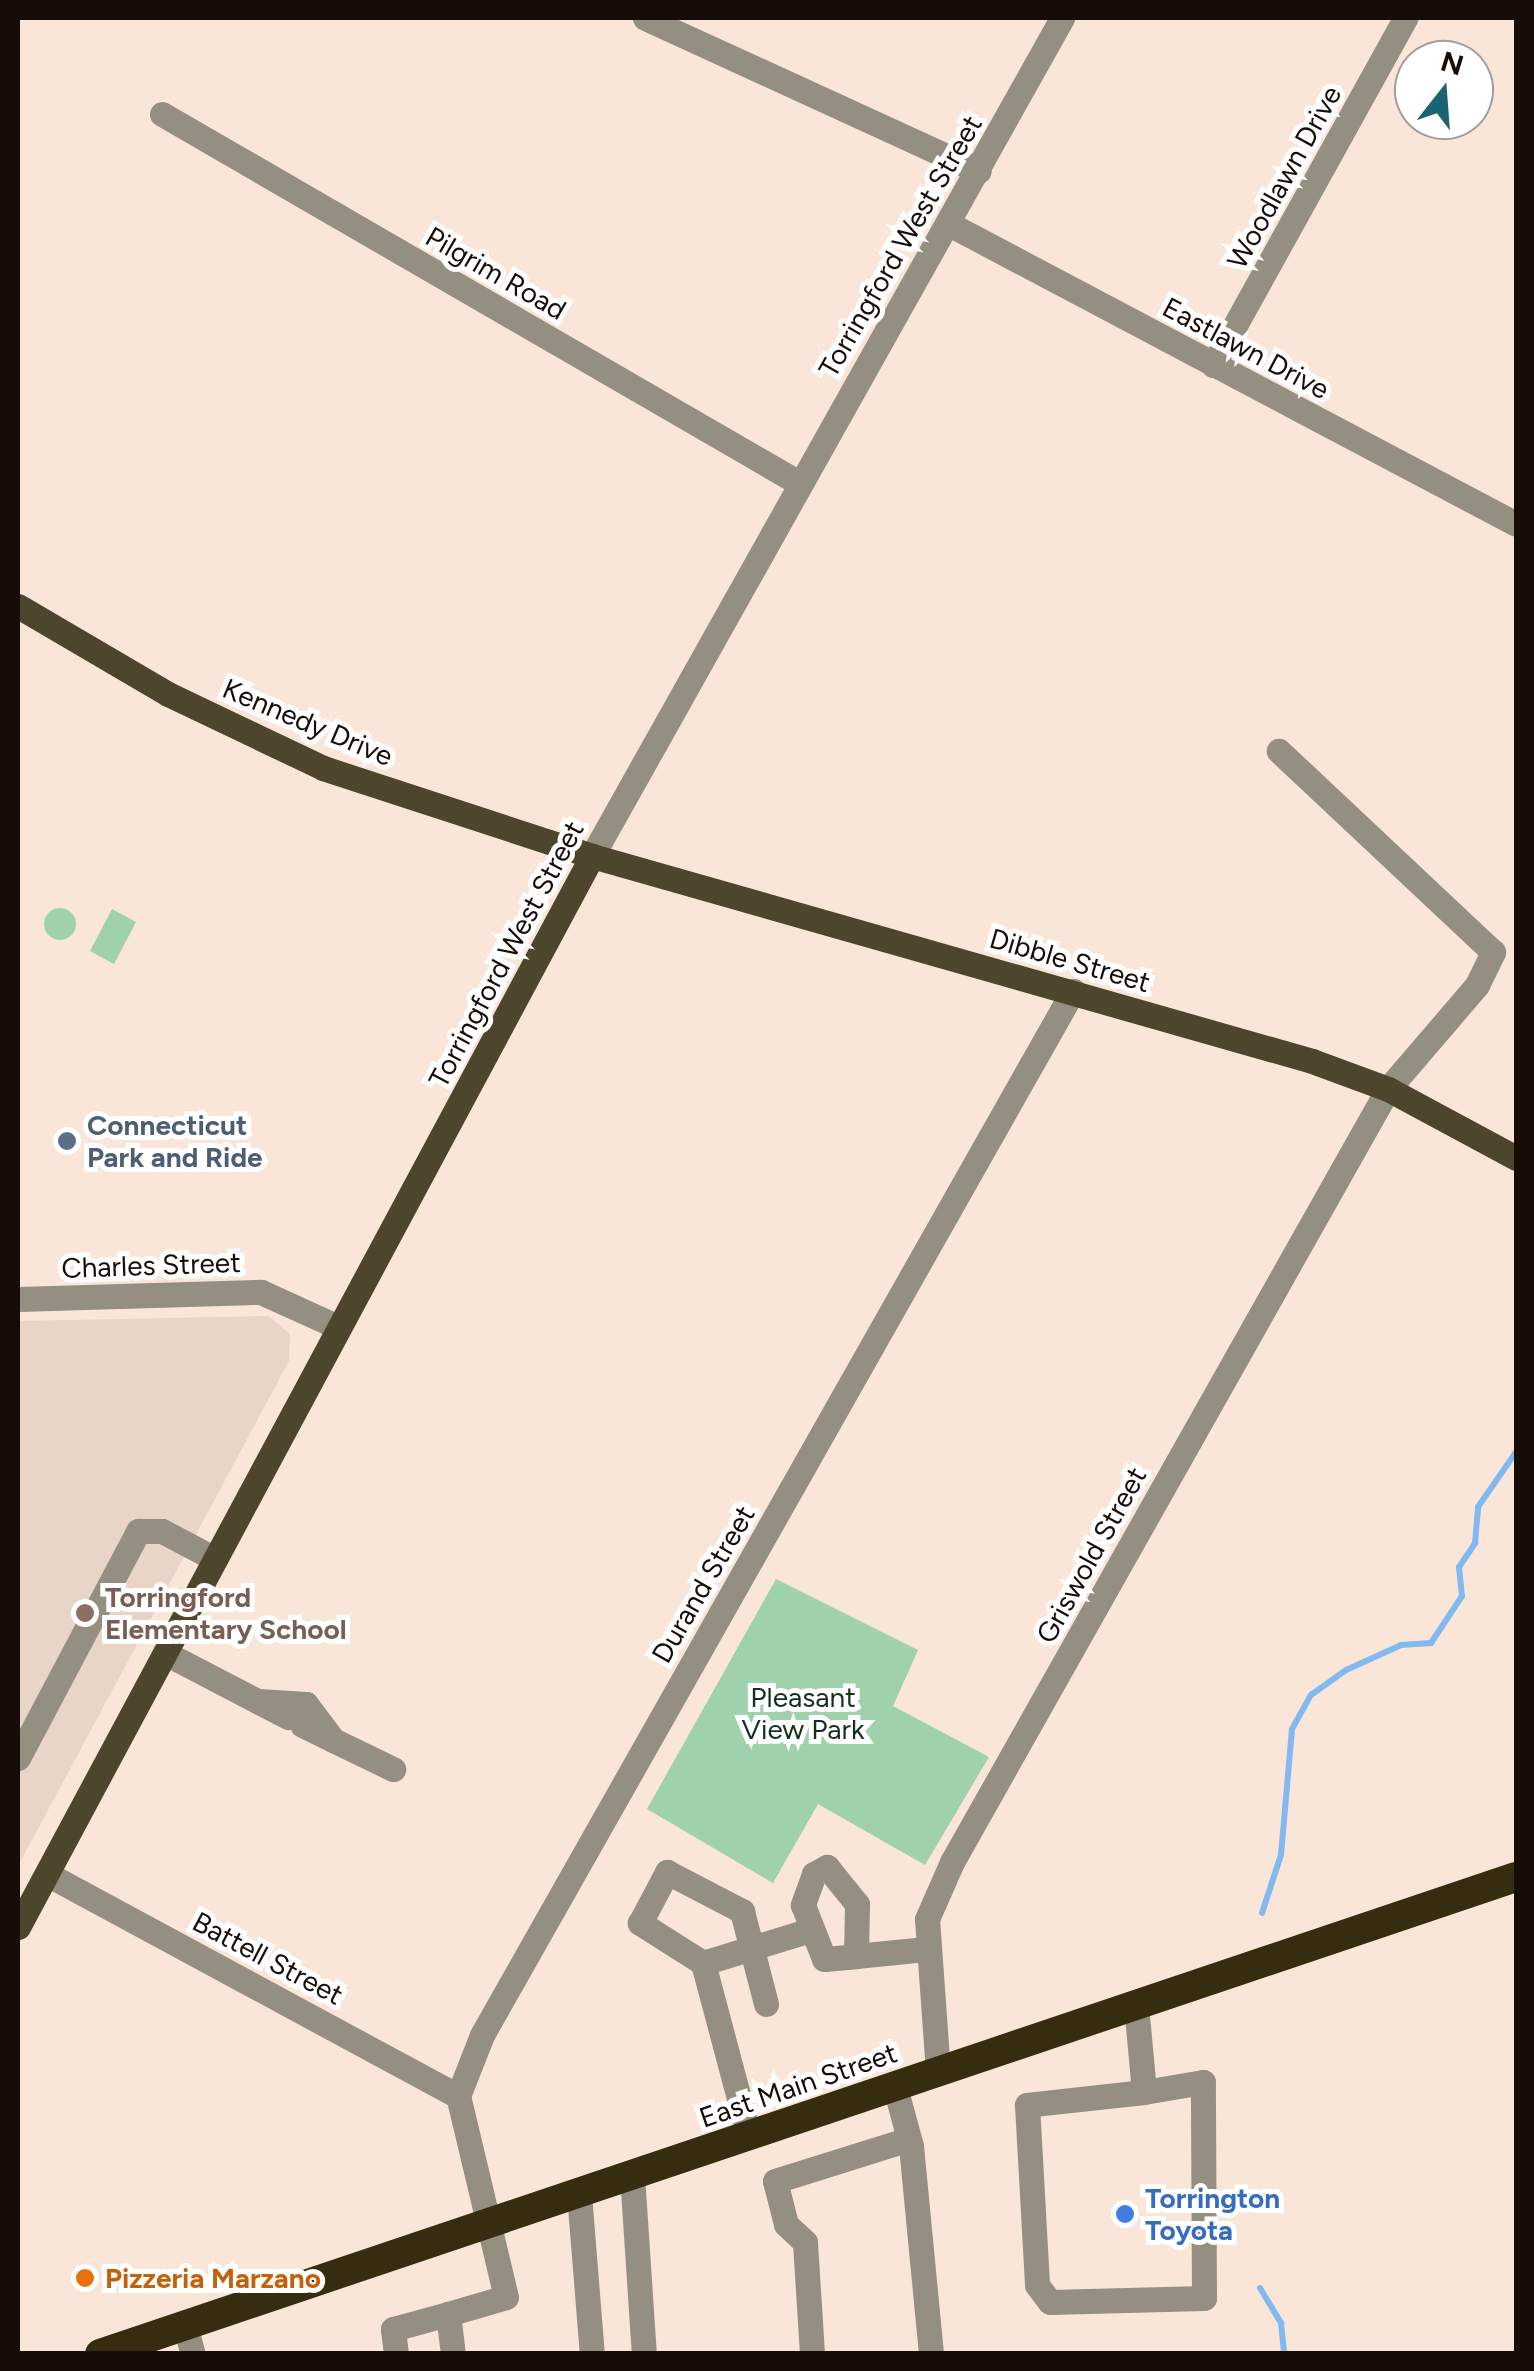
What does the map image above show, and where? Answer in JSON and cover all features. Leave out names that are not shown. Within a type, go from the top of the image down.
[{"type":"highway","name":"East Main Street","points":[[100,2354],[189,2339],[488,2224],[1516,1877]]},
{"type":"main road","name":"Kennedy Drive","points":[[18,606],[168,694],[322,768],[592,856]]},
{"type":"main road","name":"Dibble Street","points":[[592,856],[1073,991],[1388,1088],[1516,1158]]},
{"type":"main road","name":"Torringford West Street","points":[[18,1927],[592,856]]},
{"type":"street","points":[[645,18],[979,171]]},
{"type":"street","name":"Torringford West Street","points":[[592,856],[1062,18]]},
{"type":"street","name":"Woodlawn Drive","points":[[1213,366],[1405,18]]},
{"type":"street","name":"Pilgrim Road","points":[[162,114],[799,483]]},
{"type":"street","name":"Eastlawn Drive","points":[[948,224],[1516,524]]},
{"type":"street","name":"Griswold Street","points":[[938,2072],[926,1949],[927,1920],[952,1862],[1388,1088],[1477,985],[1493,952],[1279,751]]},
{"type":"street","name":"Durand Street","points":[[458,2096],[482,2035],[1073,991]]},
{"type":"street","name":"Charles Street","points":[[18,1299],[261,1292],[338,1328]]},
{"type":"street","points":[[18,1758],[130,1546],[148,1526],[215,1559]]},
{"type":"street","points":[[165,1653],[393,1769]]},
{"type":"street","points":[[255,1701],[306,1704],[333,1740]]},
{"type":"street","points":[[856,1956],[857,1904],[827,1868],[814,1874],[803,1905],[807,1931],[824,1960],[926,1949]]},
{"type":"street","points":[[749,2136],[703,1963],[640,1922],[667,1872],[742,1911],[766,2004]]},
{"type":"street","name":"Battell Street","points":[[48,1874],[458,2096]]},
{"type":"street","points":[[703,1963],[807,1931]]},
{"type":"street","points":[[1136,2006],[1144,2092]]},
{"type":"street","points":[[1202,2082],[1204,2298],[1050,2302],[1037,2285],[1027,2106],[1144,2092],[1202,2082]]},
{"type":"street","points":[[895,2086],[909,2139],[931,2354]]},
{"type":"street","points":[[396,2354],[393,2329],[506,2297],[458,2096]]},
{"type":"street","points":[[812,2354],[806,2242],[786,2224],[775,2181],[909,2139]]},
{"type":"street","points":[[632,2176],[644,2354]]},
{"type":"street","points":[[579,2194],[592,2354]]},
{"type":"street","points":[[448,2314],[453,2354]]},
{"type":"shaded area","name":"Torringford Elementary School","points":[[269,1316],[290,1334],[289,1361],[18,1866],[18,1321]]},
{"type":"green space","points":[[60,908],[72,912],[76,924],[72,936],[60,940],[48,936],[44,924],[48,912]]},
{"type":"green space","points":[[112,909],[136,922],[114,964],[90,951]]},
{"type":"green space","name":"Pleasant View Park","points":[[776,1579],[918,1650],[893,1706],[989,1757],[925,1865],[818,1804],[773,1883],[647,1809]]},
{"type":"waterway","points":[[1262,1913],[1281,1855],[1292,1729],[1311,1695],[1346,1670],[1401,1645],[1431,1643],[1462,1596],[1459,1567],[1475,1543],[1478,1507],[1516,1452]]},
{"type":"waterway","points":[[1260,2288],[1281,2323],[1284,2354]]},
{"type":"place","name":"Connecticut Park and Ride","points":[[67,1141]]},
{"type":"place","name":"Torringford Elementary School","points":[[85,1613]]},
{"type":"place","name":"Torrington Toyota","points":[[1125,2214]]},
{"type":"place","name":"Pizzeria Marzano","points":[[85,2278]]}]
